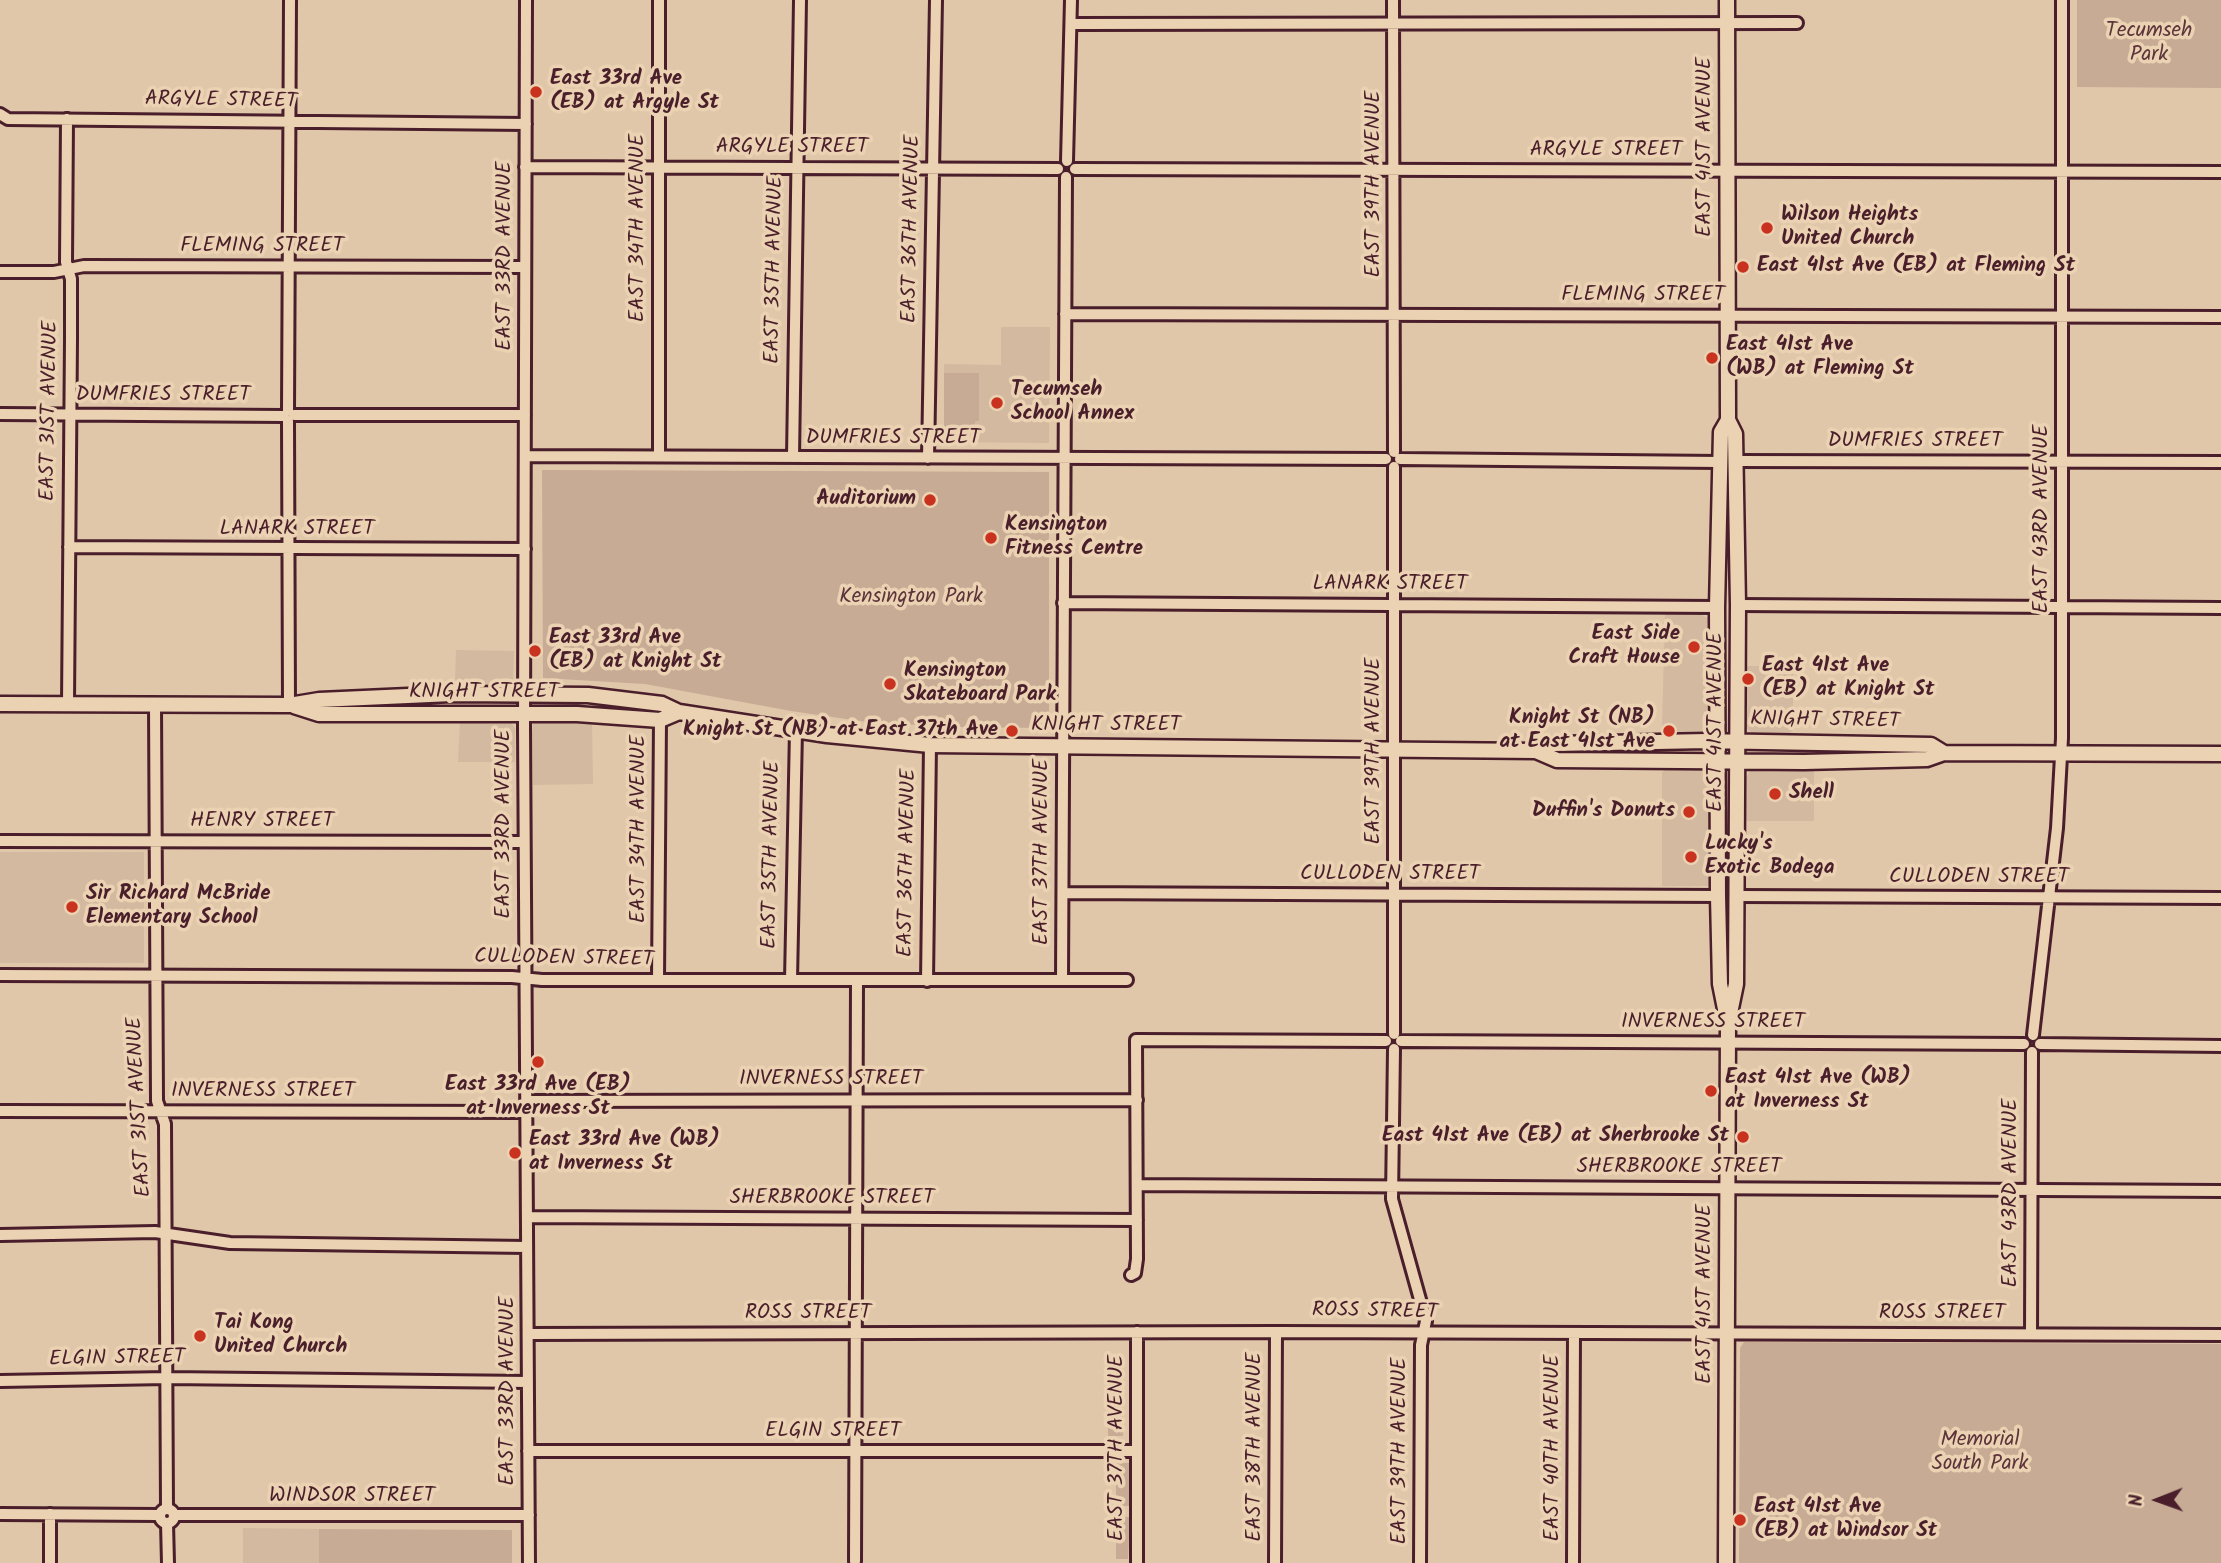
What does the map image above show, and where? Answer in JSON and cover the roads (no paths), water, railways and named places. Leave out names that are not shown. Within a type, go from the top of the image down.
[{"type":"main road","name":"EAST 41ST AVENUE","points":[[1727,0],[1728,420],[1735,434],[1728,462],[1717,607],[1717,896],[1720,984],[1728,1024]]},
{"type":"main road","name":"EAST 41ST AVENUE","points":[[1726,1563],[1727,1043],[1736,984],[1738,896],[1738,606],[1728,462]]},
{"type":"main road","name":"KNIGHT STREET","points":[[0,704],[289,705],[319,699],[524,694],[612,697],[662,704],[679,712],[796,730],[930,745],[1536,751],[1554,744],[1738,741],[1931,745],[1944,753]]},
{"type":"main road","name":"KNIGHT STREET","points":[[289,705],[319,714],[524,713],[660,720],[679,712]]},
{"type":"main road","name":"KNIGHT STREET","points":[[1536,751],[1557,760],[1717,761],[1927,760],[1944,753],[2221,754]]},
{"type":"street","points":[[289,705],[290,0]]},
{"type":"street","name":"EAST 33RD AVENUE","points":[[526,0],[524,842],[529,1563]]},
{"type":"street","name":"EAST 34TH AVENUE","points":[[659,0],[659,455]]},
{"type":"street","name":"EAST 35TH AVENUE","points":[[793,457],[800,0]]},
{"type":"street","name":"EAST 36TH AVENUE","points":[[928,458],[936,0]]},
{"type":"street","name":"EAST 37TH AVENUE","points":[[1062,980],[1063,459],[1071,0]]},
{"type":"street","name":"EAST 39TH AVENUE","points":[[1393,0],[1392,1187],[1426,1321],[1421,1345],[1420,1563]]},
{"type":"street","name":"EAST 43RD AVENUE","points":[[2031,1334],[2032,1044],[2062,754],[2062,0]]},
{"type":"street","points":[[1070,24],[1797,23]]},
{"type":"street","name":"ARGYLE STREET","points":[[0,116],[526,124]]},
{"type":"street","name":"EAST 31ST AVENUE","points":[[66,119],[67,268],[71,279],[68,704]]},
{"type":"street","name":"ARGYLE STREET","points":[[526,167],[2221,172]]},
{"type":"street","name":"FLEMING STREET","points":[[0,272],[54,272],[67,268],[289,265],[525,267]]},
{"type":"street","name":"FLEMING STREET","points":[[1065,314],[2221,317]]},
{"type":"street","name":"DUMFRIES STREET","points":[[0,414],[525,415]]},
{"type":"street","name":"DUMFRIES STREET","points":[[525,456],[2221,462]]},
{"type":"street","name":"LANARK STREET","points":[[69,547],[525,549]]},
{"type":"street","name":"LANARK STREET","points":[[1063,603],[1717,607]]},
{"type":"street","points":[[1738,606],[2221,608]]},
{"type":"street","name":"EAST 31ST AVENUE","points":[[155,704],[157,1101],[166,1124],[168,1563]]},
{"type":"street","name":"EAST 34TH AVENUE","points":[[658,980],[660,720]]},
{"type":"street","name":"EAST 35TH AVENUE","points":[[791,980],[796,730]]},
{"type":"street","name":"EAST 36TH AVENUE","points":[[927,981],[930,745]]},
{"type":"street","name":"HENRY STREET","points":[[0,841],[524,842]]},
{"type":"street","name":"CULLODEN STREET","points":[[1063,893],[1717,896]]},
{"type":"street","name":"CULLODEN STREET","points":[[1738,896],[2221,898]]},
{"type":"street","name":"CULLODEN STREET","points":[[0,975],[857,981],[1127,980]]},
{"type":"street","points":[[855,1562],[857,981]]},
{"type":"street","name":"INVERNESS STREET","points":[[0,1111],[526,1107],[856,1099],[1137,1100],[1136,1040],[2221,1046]]},
{"type":"street","points":[[1131,1275],[1135,1273],[1137,1259],[1137,1100]]},
{"type":"street","name":"SHERBROOKE STREET","points":[[1137,1185],[2221,1191]]},
{"type":"street","name":"SHERBROOKE STREET","points":[[528,1217],[1137,1220]]},
{"type":"street","points":[[0,1235],[166,1233],[230,1243],[527,1247]]},
{"type":"street","name":"EAST 37TH AVENUE","points":[[1137,1332],[1137,1563]]},
{"type":"street","name":"ROSS STREET","points":[[528,1334],[1276,1332],[2221,1335]]},
{"type":"street","name":"EAST 38TH AVENUE","points":[[1275,1563],[1276,1332]]},
{"type":"street","name":"EAST 40TH AVENUE","points":[[1573,1563],[1574,1334]]},
{"type":"street","name":"ELGIN STREET","points":[[0,1381],[167,1378],[528,1382]]},
{"type":"street","name":"ELGIN STREET","points":[[528,1451],[1137,1451]]},
{"type":"street","name":"WINDSOR STREET","points":[[0,1514],[529,1515]]},
{"type":"street","points":[[50,1514],[50,1563]]},
{"type":"place","name":"East 33rd Ave (EB) at Argyle St","points":[[536,92]]},
{"type":"place","name":"Wilson Heights United Church","points":[[1767,228]]},
{"type":"place","name":"East 41st Ave (EB) at Fleming St","points":[[1743,267]]},
{"type":"place","name":"East 41st Ave (WB) at Fleming St","points":[[1712,358]]},
{"type":"place","name":"Tecumseh School Annex","points":[[997,403]]},
{"type":"place","name":"Auditorium","points":[[930,500]]},
{"type":"place","name":"Kensington Fitness Centre","points":[[991,538]]},
{"type":"place","name":"East Side Craft House","points":[[1694,647]]},
{"type":"place","name":"East 33rd Ave (EB) at Knight St","points":[[535,651]]},
{"type":"place","name":"East 41st Ave (EB) at Knight St","points":[[1748,679]]},
{"type":"place","name":"Kensington Skateboard Park","points":[[890,684]]},
{"type":"place","name":"Knight St (NB) at East 37th Ave","points":[[1012,731]]},
{"type":"place","name":"Knight St (NB) at East 41st Ave","points":[[1669,731]]},
{"type":"place","name":"Shell","points":[[1775,794]]},
{"type":"place","name":"Duffin's Donuts","points":[[1689,812]]},
{"type":"place","name":"Lucky's Exotic Bodega","points":[[1691,857]]},
{"type":"place","name":"Sir Richard McBride Elementary School","points":[[72,907]]},
{"type":"place","name":"East 33rd Ave (EB) at Inverness St","points":[[538,1062]]},
{"type":"place","name":"East 41st Ave (WB) at Inverness St","points":[[1711,1091]]},
{"type":"place","name":"East 41st Ave (EB) at Sherbrooke St","points":[[1743,1137]]},
{"type":"place","name":"East 33rd Ave (WB) at Inverness St","points":[[515,1153]]},
{"type":"place","name":"Tai Kong United Church","points":[[200,1336]]},
{"type":"place","name":"East 41st Ave (EB) at Windsor St","points":[[1740,1520]]},
{"type":"park label","name":"Tecumseh Park","points":[[2149,44]]},
{"type":"park label","name":"Kensington Park","points":[[911,598]]},
{"type":"park label","name":"Memorial South Park","points":[[1980,1453]]}]
